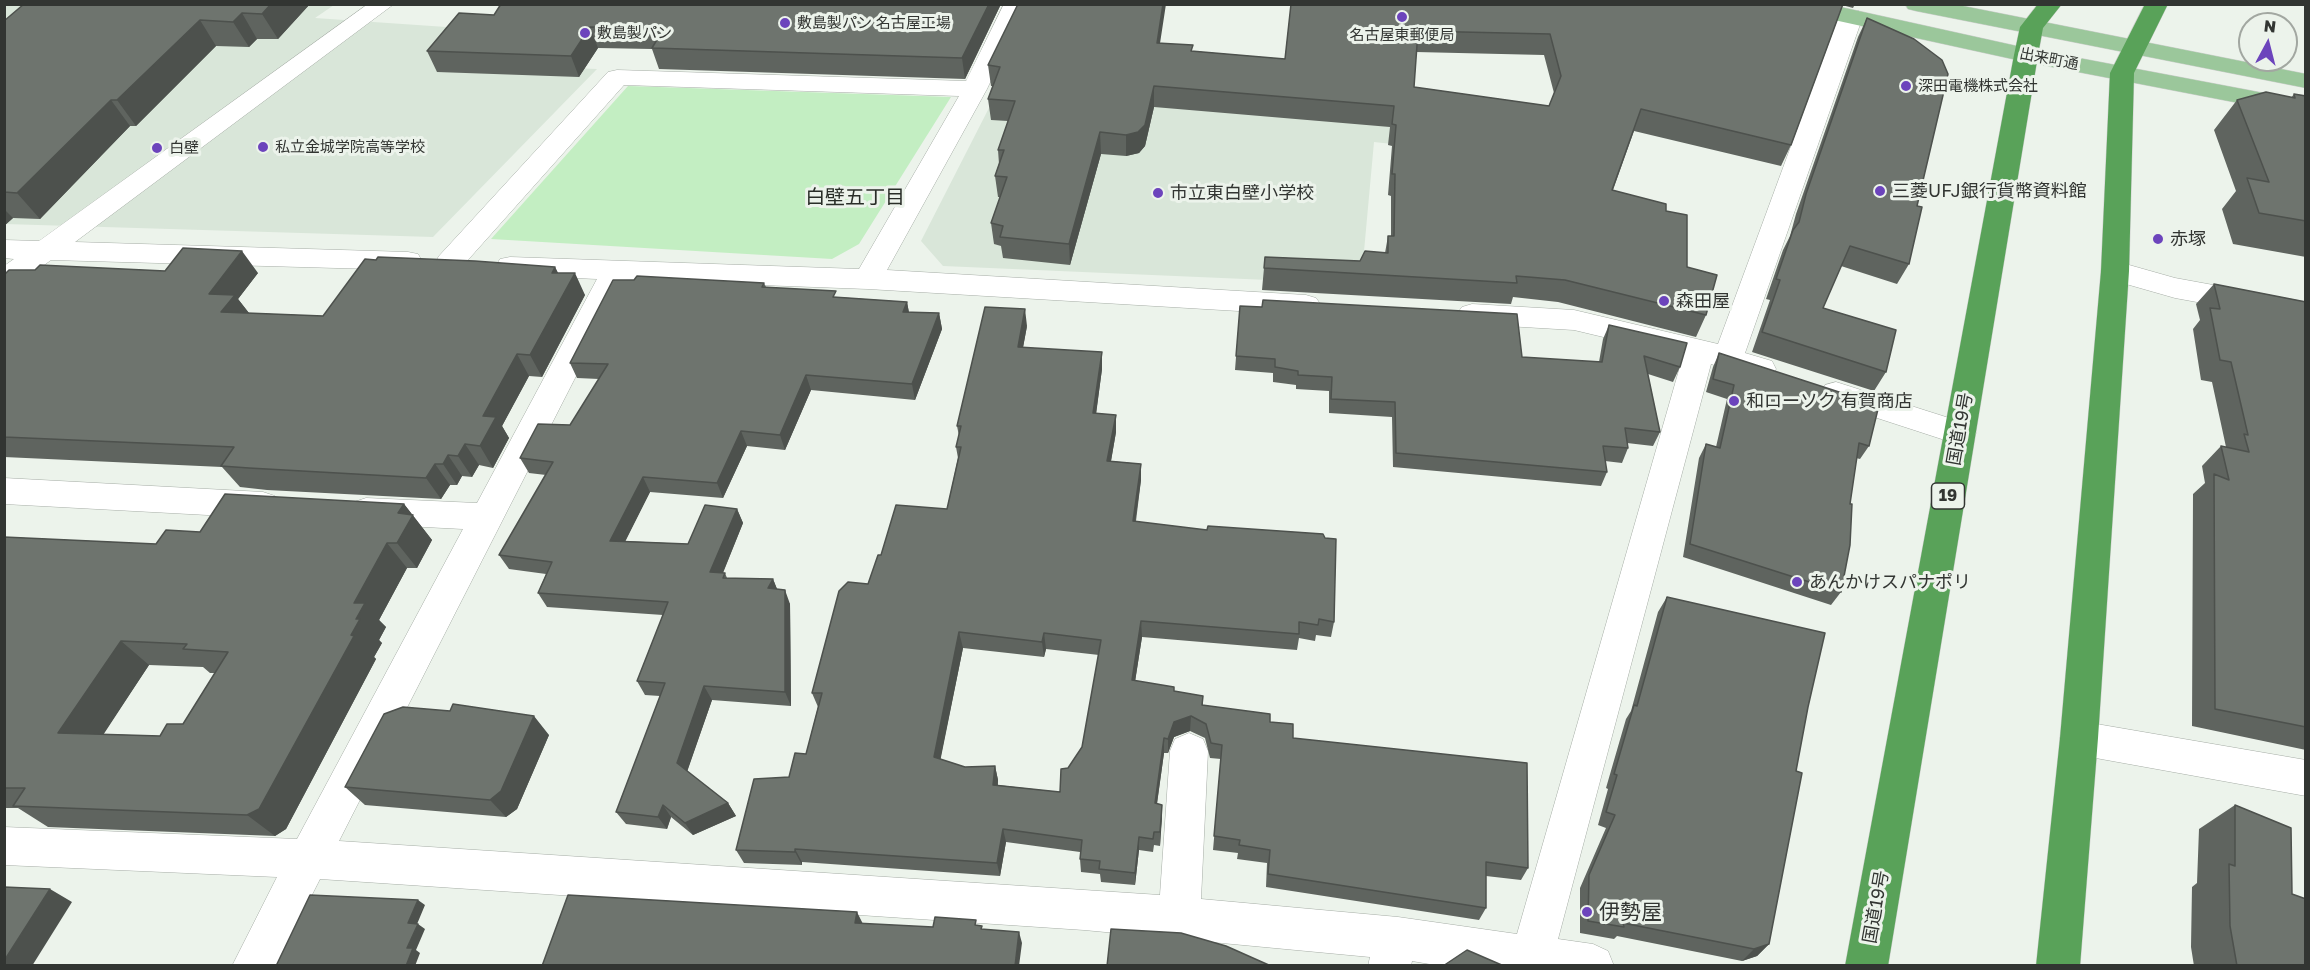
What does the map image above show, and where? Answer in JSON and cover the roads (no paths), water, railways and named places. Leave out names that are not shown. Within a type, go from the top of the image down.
[{"type":"highway","points":[[2058,966],[2079,738],[2115,271],[2128,60],[2157,4]]},
{"type":"highway","name":"国道19号","points":[[1866,966],[1959,433],[2036,29]]},
{"type":"main road","name":"出来町通","points":[[1793,4],[1851,16],[2036,29]]},
{"type":"main road","name":"出来町通","points":[[1916,4],[2036,29],[2128,60],[2306,109]]},
{"type":"main road","name":"出来町通","points":[[2128,60],[2306,81]]},
{"type":"street","points":[[4,280],[383,4]]},
{"type":"street","points":[[868,279],[975,89],[1016,4]]},
{"type":"street","points":[[1532,955],[1714,353],[1851,16]]},
{"type":"street","points":[[449,263],[617,77],[975,89]]},
{"type":"street","points":[[4,249],[868,279],[1338,307]]},
{"type":"street","points":[[254,966],[308,858],[615,271]]},
{"type":"street","points":[[2115,271],[2175,288],[2306,312]]},
{"type":"street","points":[[1444,312],[1574,320],[1714,353],[1959,433]]},
{"type":"street","points":[[4,491],[298,507]]},
{"type":"street","points":[[333,509],[486,518]]},
{"type":"street","points":[[2079,738],[2306,778]]},
{"type":"street","points":[[1179,918],[1189,751]]},
{"type":"street","points":[[4,846],[308,858],[1084,909],[1179,918],[1394,952],[1532,955],[1593,966]]},
{"type":"place","name":"名古屋東郵便局","points":[[1402,17]]},
{"type":"place","name":"敷島製パン 名古屋工場","points":[[785,23]]},
{"type":"place","name":"敷島製パン","points":[[585,33]]},
{"type":"place","name":"深田電機株式会社","points":[[1906,86]]},
{"type":"place","name":"私立金城学院高等学校","points":[[263,147]]},
{"type":"place","name":"白壁","points":[[157,148]]},
{"type":"place","name":"三菱UFJ銀行貨幣資料館","points":[[1880,191]]},
{"type":"place","name":"市立東白壁小学校","points":[[1158,193]]},
{"type":"place","name":"赤塚","points":[[2158,239]]},
{"type":"place","name":"森田屋","points":[[1664,301]]},
{"type":"place","name":"和ローソク 有賀商店","points":[[1734,401]]},
{"type":"place","name":"あんかけスパナポリ","points":[[1797,582]]},
{"type":"place","name":"伊勢屋","points":[[1587,912]]},
{"type":"district","name":"白壁五丁目","points":[[855,198]]}]
